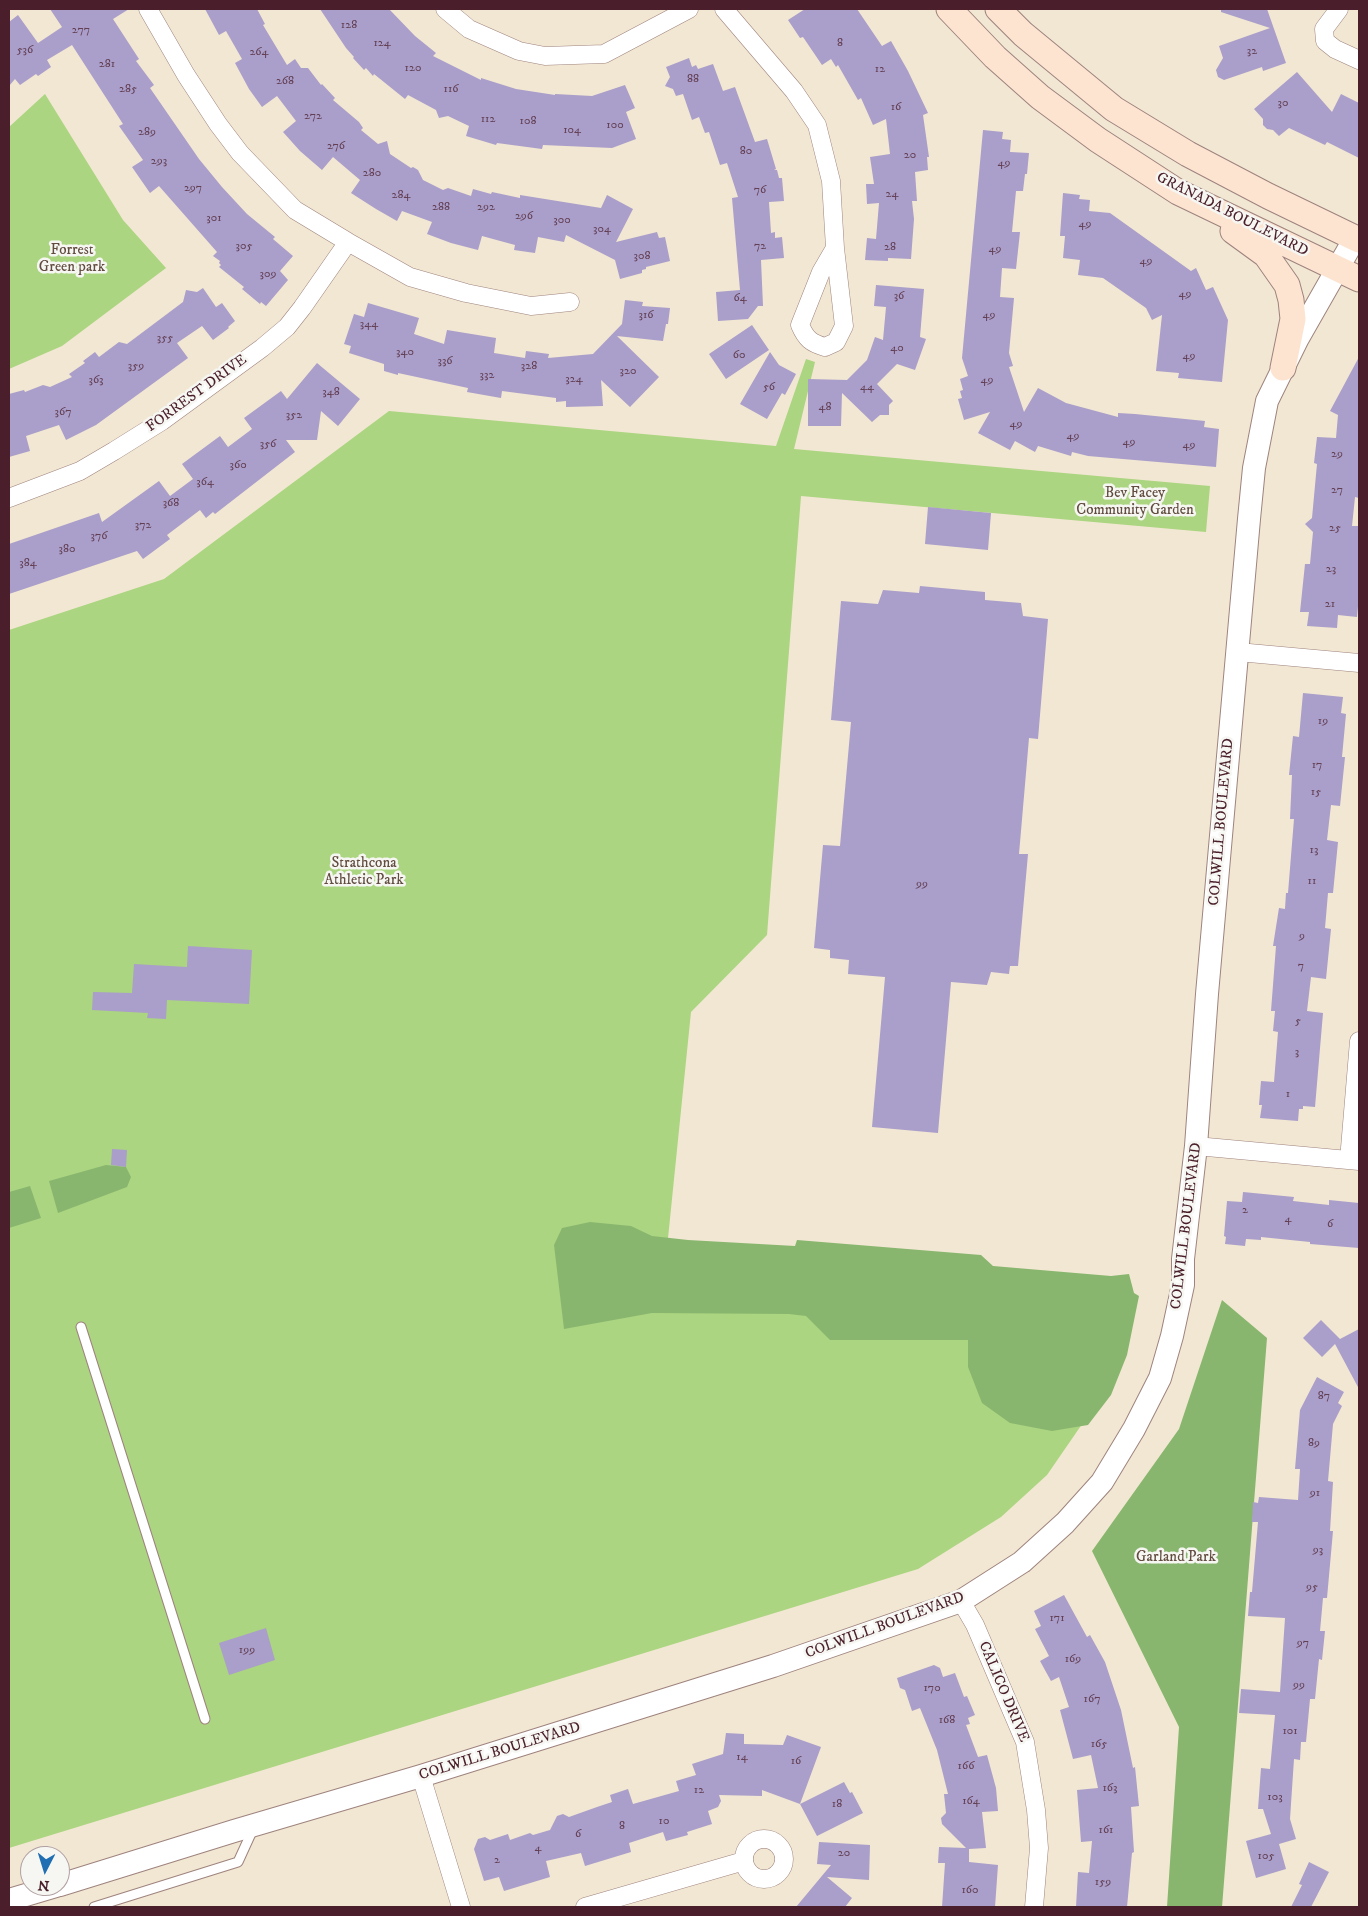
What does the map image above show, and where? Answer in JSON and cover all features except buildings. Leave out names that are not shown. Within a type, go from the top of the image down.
[{"type":"main road","name":"GRANADA BOULEVARD","points":[[949,9],[996,57],[1040,97],[1098,140],[1178,192],[1349,274]]},
{"type":"main road","points":[[998,9],[1023,34],[1114,109],[1188,154],[1268,196],[1357,239]]},
{"type":"main road","points":[[1178,192],[1266,255],[1287,286],[1293,319],[1283,368]]},
{"type":"street","points":[[148,9],[186,75],[218,124],[240,153],[295,210],[410,278],[466,293],[531,306],[570,302]]},
{"type":"street","points":[[445,9],[469,29],[519,51],[545,56],[604,54],[689,9]]},
{"type":"street","points":[[724,9],[794,91],[817,125],[830,181],[844,326],[836,342],[825,348],[812,344],[805,337],[800,326],[821,272],[835,248]]},
{"type":"street","points":[[1339,9],[1324,29],[1325,41],[1335,49],[1359,60]]},
{"type":"street","name":"COLWILL BOULEVARD","points":[[70,1882],[421,1776],[773,1666],[960,1601],[1022,1562],[1065,1523],[1102,1482],[1134,1429],[1160,1378],[1172,1336],[1183,1285],[1183,1259],[1196,1146],[1224,794],[1254,468],[1267,401],[1283,368],[1349,274],[1357,239]]},
{"type":"street","name":"FORREST DRIVE","points":[[9,498],[80,471],[114,451],[162,421],[262,348],[287,327],[348,242]]},
{"type":"street","points":[[1238,652],[1359,663]]},
{"type":"street","points":[[1196,1146],[1354,1160],[1359,1041]]},
{"type":"street","name":"CALICO DRIVE","points":[[960,1601],[975,1625],[1025,1742],[1036,1810],[1039,1848],[1034,1907]]},
{"type":"street","points":[[421,1776],[461,1907]]},
{"type":"street","points":[[585,1907],[744,1861]]},
{"type":"street","points":[[9,1900],[22,1896]]},
{"type":"lane","points":[[80,1327],[205,1719]]},
{"type":"lane","points":[[94,1907],[238,1862],[255,1826]]},
{"type":"green space","name":"Forrest Green park","points":[[45,94],[123,220],[166,268],[62,346],[9,369],[9,127]]},
{"type":"green space","name":"Strathcona Athletic Park","points":[[806,359],[815,362],[794,449],[1210,486],[1206,532],[801,496],[767,935],[691,1012],[667,1248],[1134,1293],[1089,1414],[1047,1475],[1001,1517],[918,1569],[9,1848],[9,630],[164,579],[389,411],[776,446]]},
{"type":"green space","points":[[106,1165],[126,1167],[131,1177],[127,1187],[58,1213],[49,1181]]},
{"type":"green space","points":[[30,1186],[41,1218],[9,1228],[9,1192]]},
{"type":"green space","points":[[590,1222],[631,1226],[652,1236],[688,1240],[795,1246],[797,1240],[981,1255],[993,1266],[1111,1276],[1129,1274],[1134,1293],[1139,1296],[1127,1355],[1111,1395],[1088,1425],[1052,1431],[1010,1423],[982,1403],[968,1367],[968,1340],[830,1340],[806,1316],[789,1314],[652,1313],[564,1329],[554,1245],[562,1228]]},
{"type":"green space","name":"Garland Park","points":[[1222,1300],[1267,1338],[1222,1907],[1167,1907],[1179,1727],[1092,1551],[1179,1429]]},
{"type":"park label","name":"Bev Facey Community Garden","points":[[1135,502]]}]
